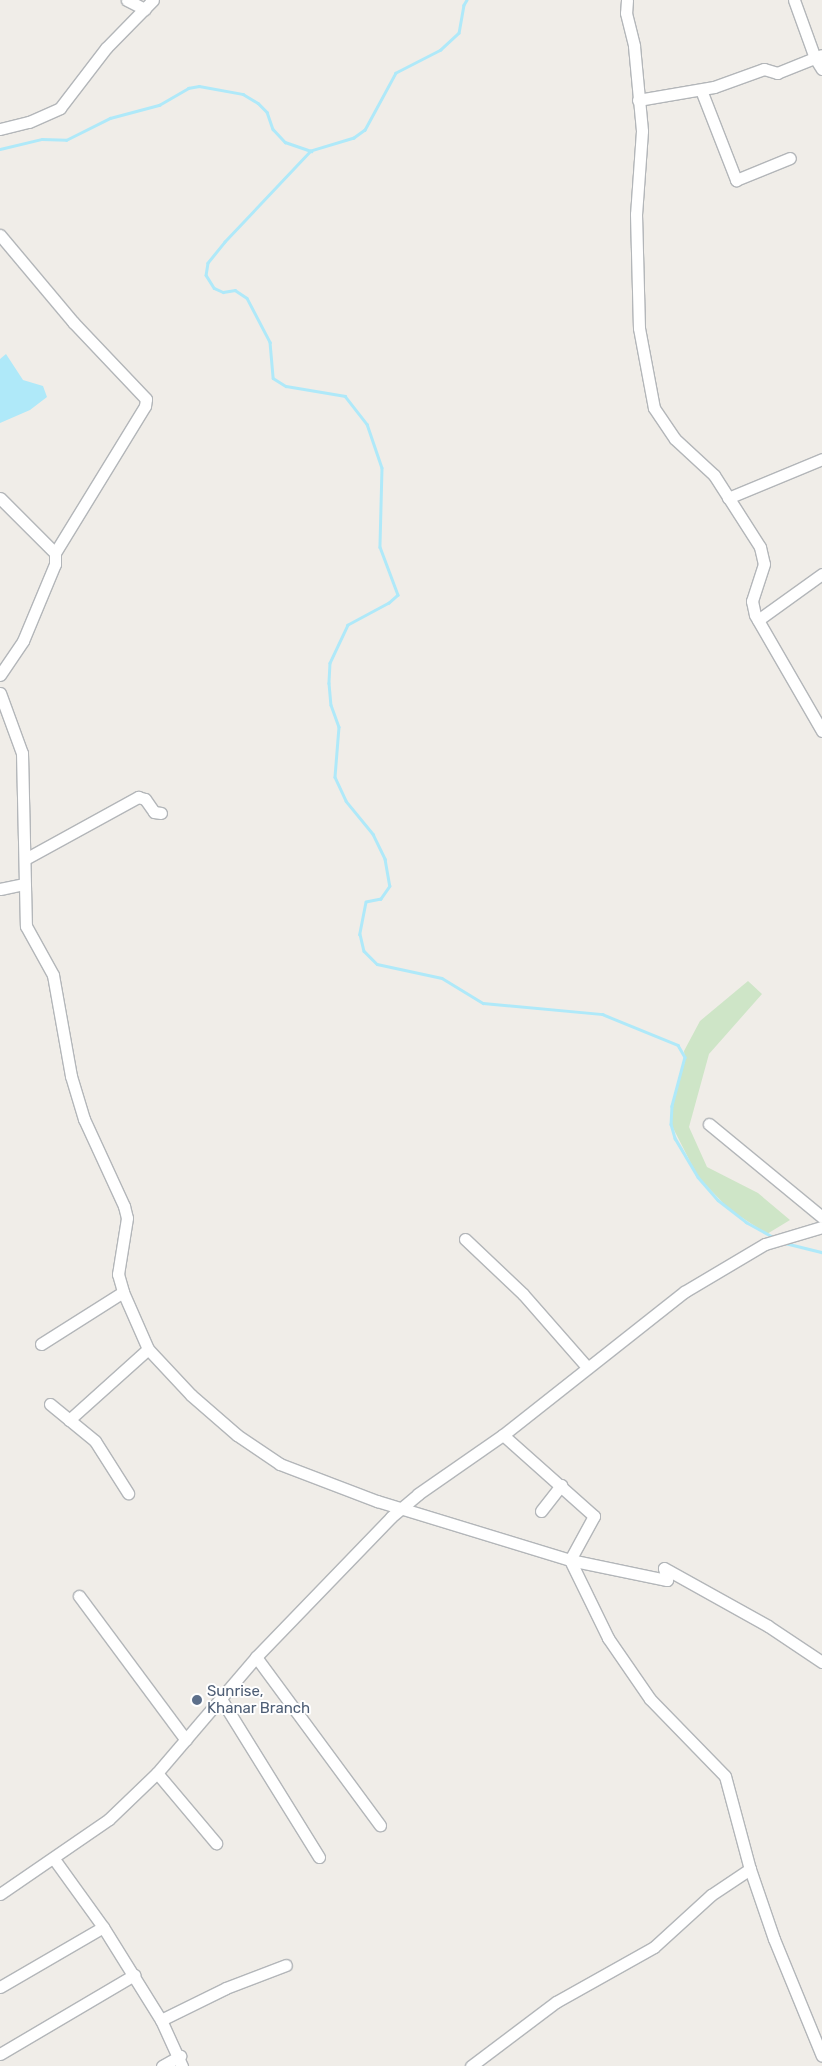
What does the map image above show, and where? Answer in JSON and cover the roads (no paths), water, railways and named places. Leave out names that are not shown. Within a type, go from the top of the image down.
[{"type":"street","points":[[127,0],[149,4]]},
{"type":"street","points":[[627,0],[626,13],[634,46],[642,132],[636,214],[638,328],[654,408],[675,438],[714,475],[760,546],[764,564],[752,601],[758,620],[822,731]]},
{"type":"street","points":[[794,0],[822,69]]},
{"type":"street","points":[[0,129],[29,122],[60,108],[106,48],[149,4]]},
{"type":"street","points":[[638,100],[701,90],[764,69],[777,73],[818,56]]},
{"type":"street","points":[[701,90],[736,180],[790,158]]},
{"type":"street","points":[[0,235],[73,322],[146,399],[145,406],[55,553],[55,564],[22,641],[0,675]]},
{"type":"street","points":[[728,498],[748,487],[822,458]]},
{"type":"street","points":[[0,498],[55,553]]},
{"type":"street","points":[[758,620],[822,574]]},
{"type":"street","points":[[0,693],[22,753],[27,858],[24,884],[26,926],[53,975],[72,1076],[84,1119],[124,1206],[127,1218],[118,1274],[123,1292],[148,1349],[210,1412],[237,1435],[280,1464],[401,1508],[570,1560],[667,1580],[664,1568],[768,1626],[822,1662]]},
{"type":"street","points":[[27,858],[138,797],[145,798],[154,812],[161,813]]},
{"type":"street","points":[[0,889],[24,884]]},
{"type":"street","points":[[710,1124],[822,1217]]},
{"type":"street","points":[[0,1894],[54,1859],[109,1819],[157,1773],[256,1656],[401,1508],[503,1435],[684,1292],[765,1244],[822,1227]]},
{"type":"street","points":[[465,1239],[523,1294],[587,1367]]},
{"type":"street","points":[[41,1344],[123,1292]]},
{"type":"street","points":[[69,1420],[148,1349]]},
{"type":"street","points":[[50,1404],[95,1441],[128,1493]]},
{"type":"street","points":[[503,1435],[594,1516],[570,1560]]},
{"type":"street","points":[[541,1511],[560,1485]]},
{"type":"street","points":[[570,1560],[608,1638],[650,1699],[725,1776],[750,1869],[774,1939],[822,2056]]},
{"type":"street","points":[[79,1596],[186,1740]]},
{"type":"street","points":[[256,1656],[380,1825]]},
{"type":"street","points":[[221,1699],[320,1857]]},
{"type":"street","points":[[157,1773],[216,1843]]},
{"type":"street","points":[[54,1859],[102,1927],[161,2020],[181,2061],[162,2066]]},
{"type":"street","points":[[471,2066],[556,2002],[654,1947],[705,1900],[750,1869]]},
{"type":"street","points":[[0,1987],[102,1927]]},
{"type":"street","points":[[161,2020],[226,1988],[286,1965]]},
{"type":"street","points":[[0,2054],[134,1976]]},
{"type":"water","points":[[6,354],[23,380],[43,386],[47,397],[30,410],[0,423],[0,359]]},
{"type":"waterway","points":[[467,0],[464,5],[459,33],[441,50],[396,73],[365,130],[354,138],[311,151],[225,242],[208,263],[206,275],[214,288],[223,292],[235,290],[247,298],[270,342],[273,378],[286,386],[345,396],[367,424],[382,468],[380,547],[398,595],[389,603],[348,625],[330,663],[329,683],[331,705],[339,727],[335,777],[346,801],[373,834],[385,859],[390,886],[381,899],[366,902],[360,934],[364,951],[377,964],[442,978],[483,1003],[602,1014],[678,1045],[685,1057],[672,1106],[671,1124],[675,1138],[698,1177],[718,1200],[746,1222],[773,1237]]},
{"type":"waterway","points":[[0,149],[42,139],[66,140],[110,118],[159,105],[188,88],[199,86],[243,94],[258,103],[267,112],[273,129],[285,142],[311,151]]},
{"type":"waterway","points":[[785,1243],[822,1252]]},
{"type":"place","name":"Sunrise, Khanar Branch","points":[[197,1700]]}]
